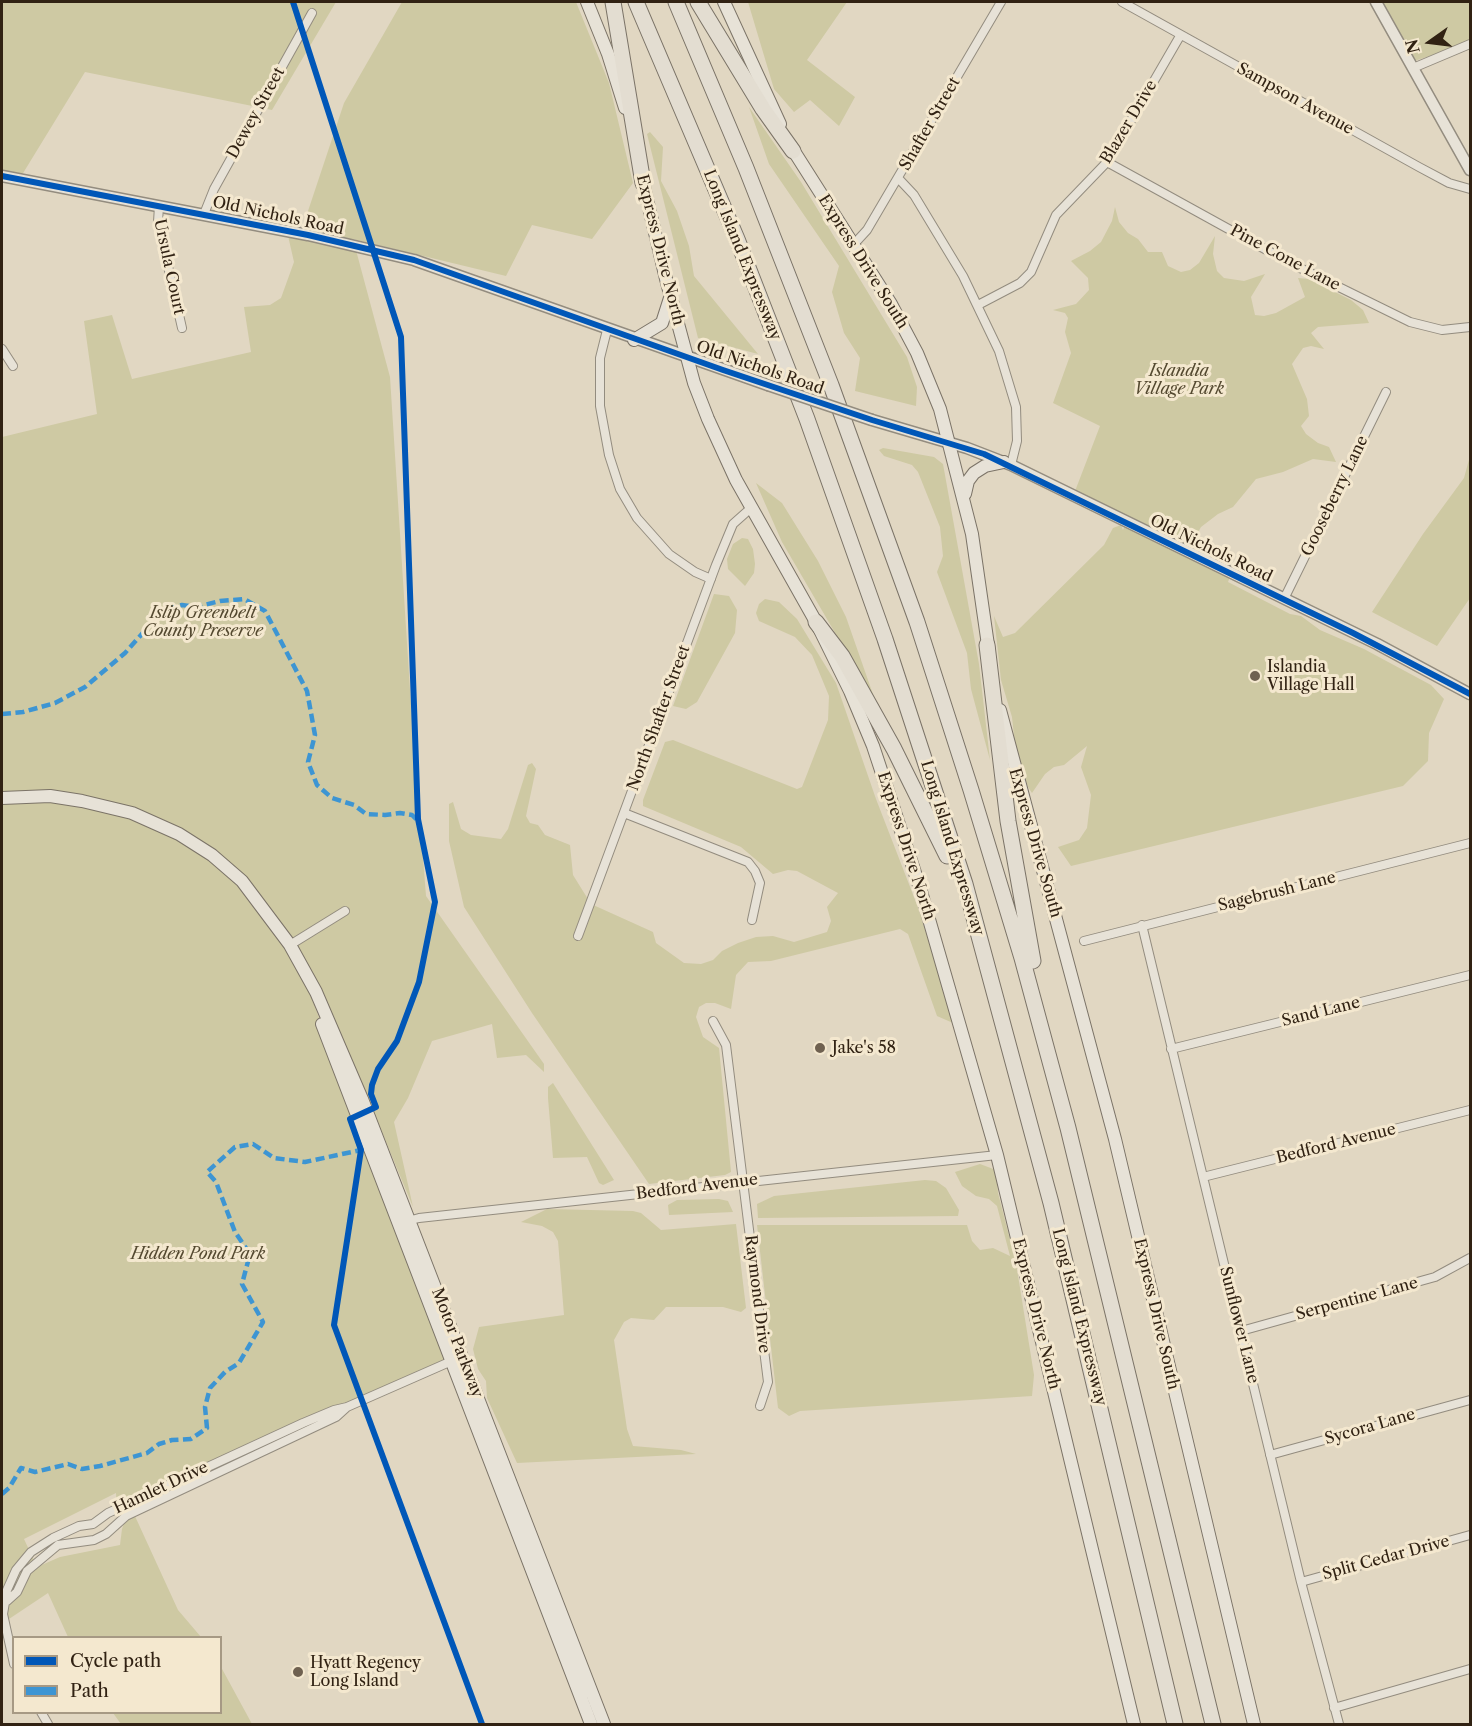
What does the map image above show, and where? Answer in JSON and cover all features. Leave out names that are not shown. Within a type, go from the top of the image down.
[{"type":"highway","points":[[613,2],[643,183]]},
{"type":"highway","name":"Long Island Expressway","points":[[636,2],[728,218],[807,419],[885,639],[965,884],[1051,1203],[1175,1725]]},
{"type":"highway","name":"Long Island Expressway","points":[[676,2],[794,288],[878,510],[971,789],[1041,1026],[1097,1243],[1213,1725]]},
{"type":"highway","points":[[698,2],[763,109],[793,151]]},
{"type":"highway","points":[[816,622],[842,656],[921,799],[946,855],[965,884]]},
{"type":"highway","points":[[987,645],[1016,875],[1041,992],[1041,1026]]},
{"type":"highway","points":[[1207,1699],[1221,1725]]},
{"type":"main road","name":"Express Drive North","points":[[587,2],[617,81],[670,297],[687,358],[715,435],[751,507],[816,622],[862,718],[886,783],[943,962],[997,1155],[1134,1725]]},
{"type":"main road","name":"Express Drive South","points":[[724,2],[753,70],[793,151],[855,243],[914,346],[940,409],[951,443],[964,498],[987,645],[1014,768],[1115,1139],[1254,1725]]},
{"type":"main road","points":[[634,340],[662,323],[670,297]]},
{"type":"main road","points":[[964,498],[968,482],[974,473],[985,466],[1007,464]]},
{"type":"main road","name":"Motor Parkway","points":[[2,798],[50,796],[82,801],[140,816],[179,834],[212,855],[242,881],[290,945],[352,1075],[404,1222],[457,1359],[604,1725]]},
{"type":"main road","name":"Motor Parkway","points":[[457,1359],[591,1725]]},
{"type":"street","name":"Shafter Street","points":[[855,243],[867,230],[1001,2]]},
{"type":"street","name":"Sampson Avenue","points":[[1122,2],[1449,183],[1470,189]]},
{"type":"street","points":[[1376,2],[1470,170]]},
{"type":"street","name":"Dewey Street","points":[[204,214],[214,189],[312,13]]},
{"type":"street","name":"Blazer Drive","points":[[978,305],[1026,277],[1034,265],[1056,215],[1107,162],[1180,36]]},
{"type":"street","points":[[1413,68],[1470,44]]},
{"type":"street","name":"Pine Cone Lane","points":[[1107,162],[1292,264],[1410,322],[1442,330],[1470,327]]},
{"type":"street","name":"Old Nichols Road","points":[[2,176],[204,214],[414,260],[634,340],[872,420],[951,443],[1007,464],[1377,644],[1470,694]]},
{"type":"street","points":[[898,178],[914,195],[978,305],[999,351],[1014,399],[1018,429],[1007,464]]},
{"type":"street","name":"Ursula Court","points":[[159,206],[158,222],[182,328]]},
{"type":"street","points":[[607,330],[600,358],[600,405],[607,447],[620,489],[637,518],[669,554],[695,572],[711,579]]},
{"type":"street","points":[[2,349],[13,366]]},
{"type":"street","name":"Gooseberry Lane","points":[[1284,599],[1386,392]]},
{"type":"street","name":"North Shafter Street","points":[[578,936],[733,524],[751,507]]},
{"type":"street","points":[[624,813],[748,862],[755,871],[759,883],[752,920]]},
{"type":"street","name":"Sagebrush Lane","points":[[1084,941],[1470,843]]},
{"type":"street","points":[[290,945],[345,911]]},
{"type":"street","name":"Sunflower Lane","points":[[1142,925],[1301,1582],[1339,1725]]},
{"type":"street","name":"Sand Lane","points":[[1171,1049],[1470,975]]},
{"type":"street","name":"Raymond Drive","points":[[713,1021],[726,1045],[768,1382],[760,1406]]},
{"type":"street","name":"Bedford Avenue","points":[[1203,1177],[1470,1110]]},
{"type":"street","name":"Bedford Avenue","points":[[404,1222],[997,1155]]},
{"type":"street","name":"Serpentine Lane","points":[[1241,1331],[1435,1277],[1470,1258]]},
{"type":"street","name":"Hamlet Drive","points":[[12,1655],[3,1614],[10,1583],[31,1552],[80,1526],[93,1524],[108,1513],[303,1423],[347,1407],[457,1359]]},
{"type":"street","name":"Sycora Lane","points":[[1270,1455],[1470,1400]]},
{"type":"street","name":"Hamlet Drive","points":[[7,1601],[17,1592],[27,1571],[58,1545],[94,1540],[126,1516],[336,1417],[347,1407]]},
{"type":"street","points":[[108,1513],[115,1526]]},
{"type":"street","points":[[80,1526],[83,1540]]},
{"type":"street","name":"Split Cedar Drive","points":[[1301,1582],[1470,1535]]},
{"type":"street","points":[[1334,1708],[1470,1669]]},
{"type":"green space","points":[[2,2],[336,2],[272,110],[85,72],[17,183],[2,180]]},
{"type":"green space","points":[[402,2],[576,2],[609,83],[633,183],[592,239],[532,225],[506,276],[353,239],[390,377],[426,896],[544,1064],[544,1072],[526,1055],[497,1058],[492,1024],[432,1041],[408,1098],[394,1122],[413,1207],[369,1101],[310,994],[451,1362],[117,1508],[116,1493],[24,1539],[37,1567],[60,1557],[120,1545],[122,1529],[128,1512],[134,1514],[178,1610],[200,1636],[68,1636],[48,1593],[3,1623],[2,437],[97,414],[84,321],[112,315],[132,379],[251,352],[244,307],[270,305],[281,298],[294,262],[286,227],[326,232],[303,226],[344,103]]},
{"type":"green space","points":[[748,2],[847,2],[807,60],[855,97],[839,126],[810,100],[794,112],[774,89]]},
{"type":"green space","points":[[1380,2],[1470,2],[1470,43],[1411,62]]},
{"type":"green space","points":[[749,107],[801,182],[907,357],[917,387],[916,406],[855,391],[860,358],[844,333],[832,292],[839,266],[769,164]]},
{"type":"green space","points":[[650,132],[663,147],[661,181],[677,211],[689,246],[694,276],[758,354],[698,338],[647,134]]},
{"type":"green space","name":"Islandia Village Park","points":[[1115,207],[1119,222],[1128,233],[1138,239],[1148,252],[1162,252],[1168,266],[1181,272],[1190,270],[1199,263],[1215,236],[1213,254],[1217,271],[1224,278],[1244,281],[1265,274],[1251,297],[1255,315],[1264,316],[1276,313],[1305,297],[1298,278],[1309,279],[1351,300],[1363,310],[1369,323],[1318,327],[1311,333],[1324,349],[1311,346],[1303,348],[1292,364],[1307,399],[1309,416],[1301,426],[1306,434],[1318,443],[1329,447],[1336,462],[1313,459],[1283,472],[1256,479],[1233,507],[1218,514],[1201,527],[1187,552],[1231,574],[1228,582],[1290,614],[1301,616],[1320,630],[1364,649],[1431,685],[1444,699],[1429,733],[1428,761],[1403,786],[1071,866],[1058,847],[1079,840],[1087,828],[1091,795],[1081,767],[1087,746],[1064,765],[1054,767],[1045,774],[1032,793],[1015,745],[1012,717],[1001,680],[994,616],[1003,637],[1015,633],[1104,545],[1113,528],[1121,525],[1123,530],[1125,525],[1072,499],[1100,426],[1053,403],[1071,353],[1065,332],[1068,318],[1065,313],[1053,310],[1076,304],[1089,290],[1088,278],[1071,261],[1101,242],[1112,221]]},
{"type":"green space","points":[[883,448],[934,457],[943,464],[979,664],[990,760],[971,689],[967,653],[937,572],[943,556],[940,527],[918,472],[912,465],[884,456],[879,450]]},
{"type":"green space","points":[[1470,456],[1470,598],[1437,646],[1372,612],[1423,534],[1464,478]]},
{"type":"green space","points":[[756,483],[782,503],[818,561],[846,617],[876,703],[782,542]]},
{"type":"green space","points":[[742,538],[748,539],[753,549],[755,564],[754,573],[745,586],[728,569],[727,559],[733,544]]},
{"type":"green space","points":[[714,594],[729,596],[737,610],[735,633],[697,702],[686,709],[673,706]]},
{"type":"green space","points":[[765,599],[779,602],[797,619],[836,683],[876,799],[919,910],[953,1023],[937,1016],[908,934],[900,929],[771,961],[748,962],[736,975],[731,1009],[715,1003],[706,1003],[699,1007],[696,1017],[703,1037],[719,1048],[731,1172],[725,1175],[649,1184],[532,1013],[464,907],[449,841],[449,804],[453,802],[461,829],[471,835],[501,839],[508,829],[528,765],[532,763],[536,769],[526,816],[530,823],[538,825],[545,835],[570,845],[573,875],[591,904],[653,932],[656,943],[684,963],[701,964],[713,960],[722,951],[756,937],[773,936],[794,942],[827,932],[831,921],[827,907],[838,893],[797,871],[788,870],[773,874],[741,847],[643,806],[643,800],[665,742],[673,740],[797,789],[802,787],[828,720],[829,696],[812,655],[795,637],[759,621],[756,613],[759,604]]},
{"type":"green space","points":[[553,1083],[614,1180],[603,1185],[599,1183],[587,1157],[553,1158],[548,1087]]},
{"type":"green space","points":[[980,1164],[996,1170],[998,1193],[1016,1263],[1034,1375],[1032,1396],[800,1411],[789,1416],[778,1408],[757,1225],[967,1225],[972,1241],[980,1250],[993,1248],[1010,1256],[997,1206],[989,1199],[976,1196],[962,1186],[955,1172]]},
{"type":"green space","points":[[925,1180],[936,1181],[946,1188],[959,1210],[958,1216],[758,1218],[757,1204],[774,1196]]},
{"type":"green space","points":[[719,1199],[728,1201],[733,1212],[669,1215],[668,1205],[677,1200]]},
{"type":"green space","points":[[547,1209],[633,1211],[641,1213],[661,1230],[736,1224],[746,1308],[741,1312],[723,1307],[666,1307],[654,1320],[631,1318],[624,1322],[614,1340],[627,1429],[633,1446],[681,1450],[696,1454],[517,1463],[487,1398],[486,1381],[478,1369],[473,1349],[479,1327],[564,1315],[558,1241],[553,1232],[542,1226],[521,1222]]},
{"type":"green space","points":[[222,1669],[252,1724],[121,1724],[114,1714],[222,1714]]},
{"type":"marked path","points":[[2,714],[23,712],[55,703],[85,687],[125,653],[163,610],[182,605],[196,607],[220,601],[244,599],[265,611],[307,691],[315,735],[308,762],[317,785],[332,798],[354,805],[366,814],[400,813],[412,815],[419,822]]},
{"type":"marked path","points":[[2,1494],[9,1488],[21,1468],[35,1472],[68,1464],[82,1469],[100,1466],[147,1453],[159,1444],[172,1440],[191,1439],[207,1428],[205,1407],[210,1388],[225,1372],[239,1363],[263,1322],[242,1284],[250,1254],[235,1232],[216,1182],[207,1172],[235,1147],[253,1144],[274,1158],[305,1162],[361,1150],[358,1144]]},
{"type":"cycle path","points":[[293,2],[401,337],[418,819],[435,902],[419,982],[397,1041],[378,1069],[372,1085],[371,1094],[376,1107],[350,1119],[361,1150],[334,1325],[482,1724]]},
{"type":"cycle path","points":[[2,176],[308,235],[414,260],[723,370],[872,420],[984,454],[1353,633],[1470,694]]},
{"type":"place","name":"Islandia Village Hall","points":[[1255,676]]},
{"type":"place","name":"Jake's 58","points":[[820,1048]]},
{"type":"place","name":"Hyatt Regency Long Island","points":[[298,1672]]},
{"type":"park label","name":"Islip Greenbelt County Preserve","points":[[203,622]]},
{"type":"park label","name":"Hidden Pond Park","points":[[198,1254]]}]
